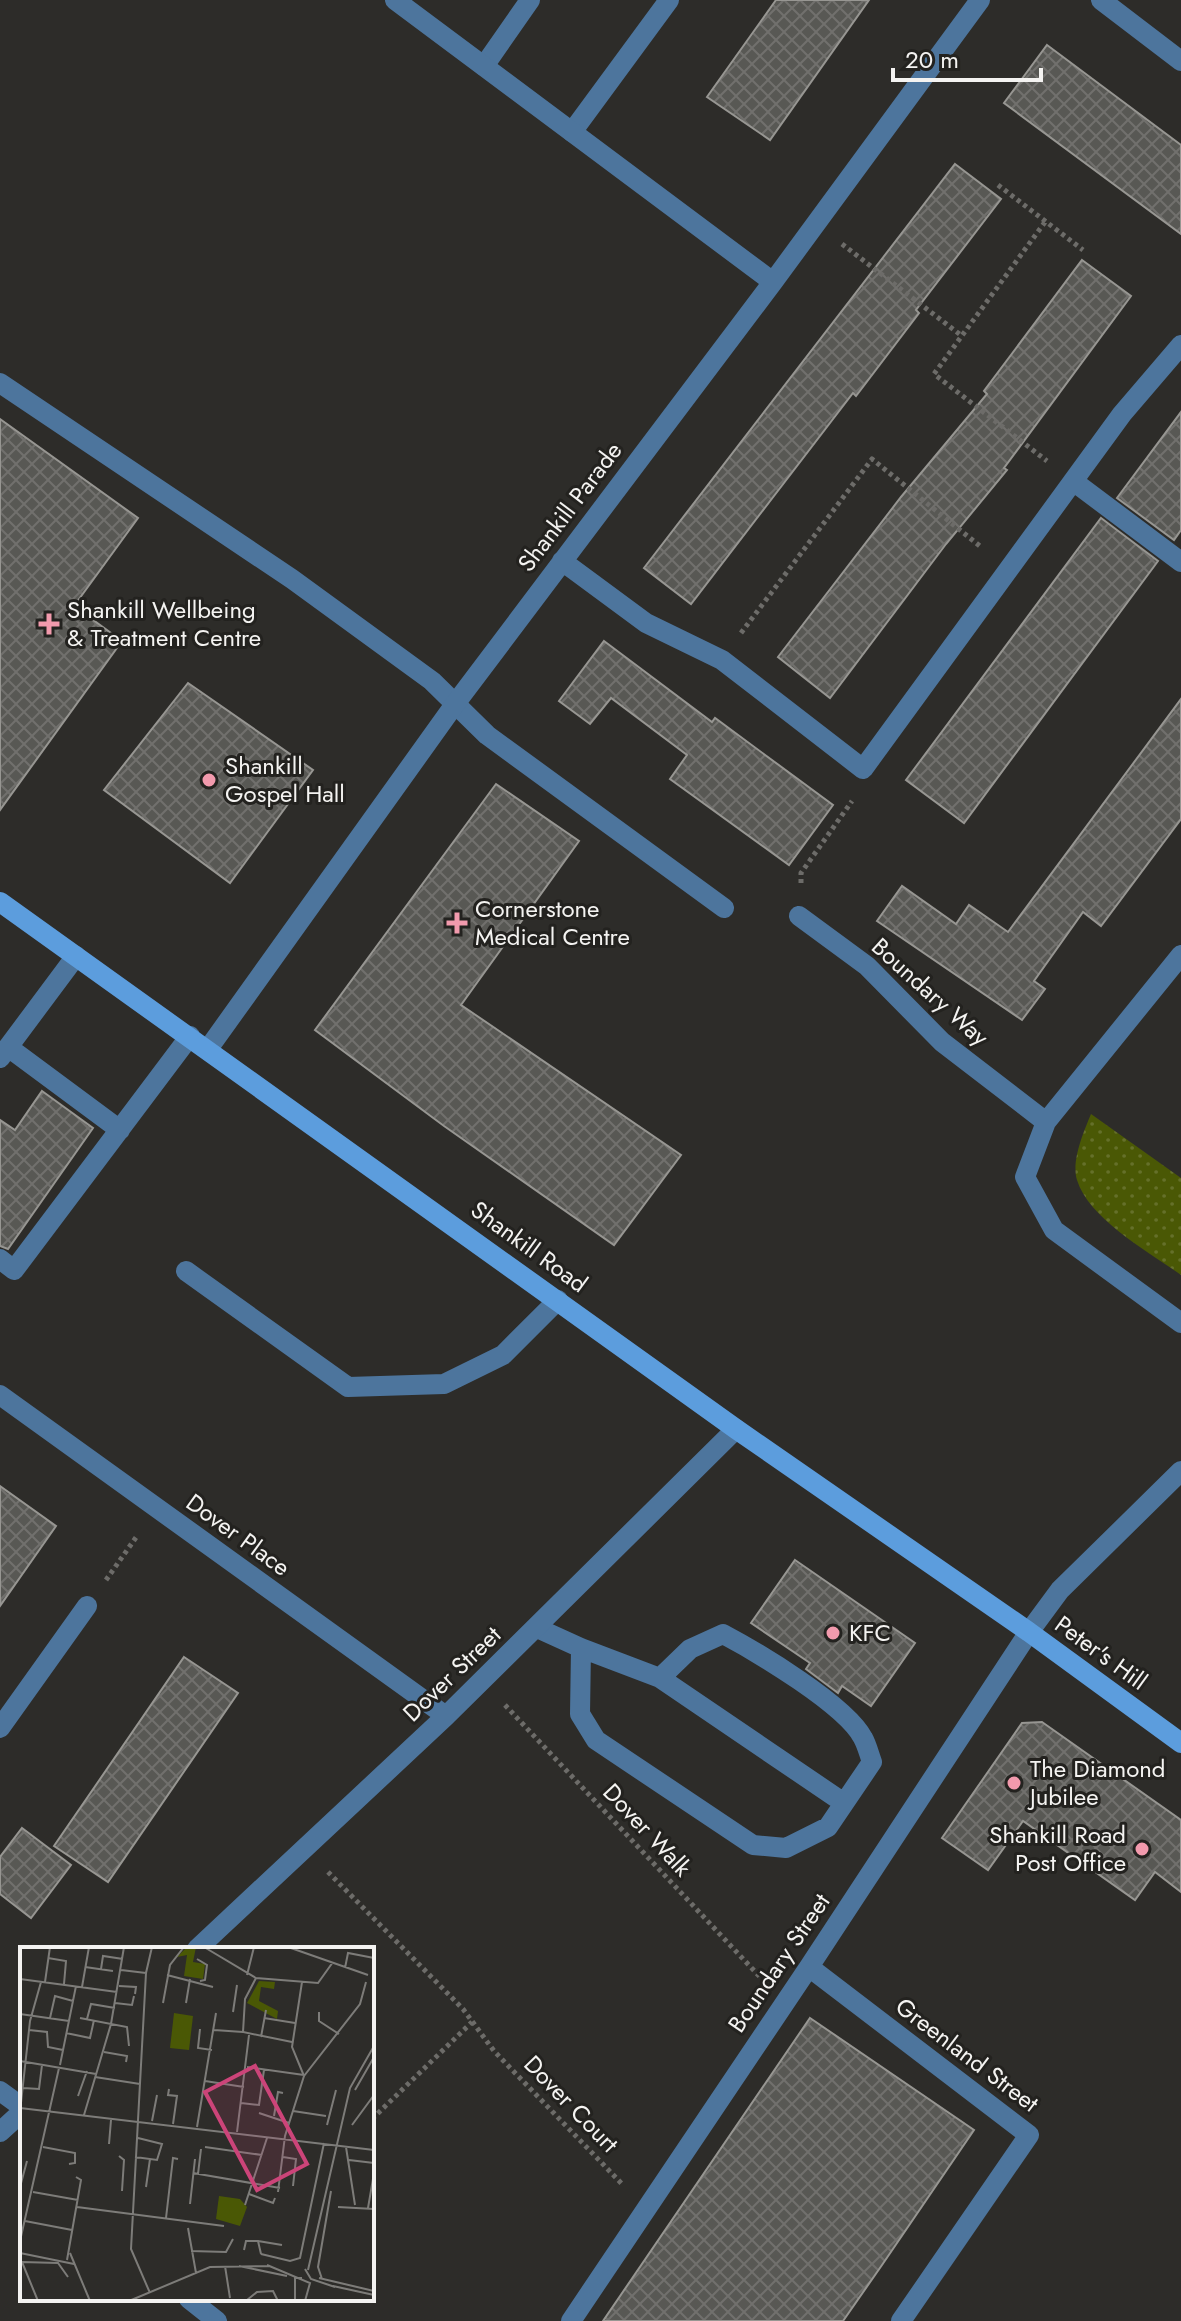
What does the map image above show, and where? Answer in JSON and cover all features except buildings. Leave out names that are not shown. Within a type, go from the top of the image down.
[{"type":"main road","name":"Shankill Road","points":[[0,902],[736,1429],[1029,1632]]},
{"type":"main road","name":"Peter's Hill","points":[[1029,1632],[1181,1743]]},
{"type":"street","points":[[395,0],[773,282]]},
{"type":"street","points":[[484,66],[530,0]]},
{"type":"street","points":[[572,132],[669,0]]},
{"type":"street","name":"Shankill Parade","points":[[208,1049],[455,704],[773,282],[980,0]]},
{"type":"street","points":[[1101,0],[1181,61]]},
{"type":"street","points":[[562,561],[646,623],[722,660],[863,769],[1122,414],[1181,345]]},
{"type":"street","points":[[0,383],[292,579],[432,681],[487,735],[724,908]]},
{"type":"street","points":[[1073,481],[1181,562]]},
{"type":"street","name":"Boundary Way","points":[[799,916],[867,966],[942,1042],[1046,1122]]},
{"type":"street","points":[[1181,955],[1046,1122],[1025,1177],[1054,1230],[1181,1323]]},
{"type":"street","points":[[76,956],[4,1053],[120,1130]]},
{"type":"street","points":[[0,1259],[14,1270],[190,1036]]},
{"type":"street","points":[[186,1271],[348,1387],[444,1384],[503,1355],[558,1300]]},
{"type":"street","name":"Dover Place","points":[[0,1395],[446,1716]]},
{"type":"street","name":"Dover Street","points":[[199,1947],[483,1681],[736,1429]]},
{"type":"street","name":"Boundary Street","points":[[571,2321],[1029,1632],[1060,1590],[1181,1471]]},
{"type":"street","points":[[0,1728],[87,1606]]},
{"type":"street","points":[[537,1628],[660,1678],[844,1803]]},
{"type":"street","points":[[581,1648],[580,1714],[596,1740],[753,1845],[786,1848],[828,1827],[872,1762],[863,1737],[841,1712],[761,1654],[723,1634],[690,1649],[660,1678]]},
{"type":"street","name":"Greenland Street","points":[[809,1967],[1029,2135],[901,2321]]},
{"type":"street","points":[[0,2091],[20,2107]]},
{"type":"street","points":[[0,2132],[20,2111]]},
{"type":"street","points":[[192,2301],[217,2321]]},
{"type":"path","points":[[998,185],[1083,250]]},
{"type":"path","points":[[1045,222],[934,374],[1073,481]]},
{"type":"path","points":[[815,224],[962,336]]},
{"type":"path","points":[[722,660],[872,459],[1008,570]]},
{"type":"path","points":[[799,916],[801,873],[850,806],[863,769]]},
{"type":"path","points":[[87,1606],[157,1508]]},
{"type":"path","name":"Dover Walk","points":[[483,1681],[785,2003]]},
{"type":"path","name":"Dover Court","points":[[305,1848],[463,2009],[494,2051],[646,2209]]},
{"type":"path","points":[[374,2117],[472,2022]]},
{"type":"green space","points":[[1091,1114],[1181,1178],[1181,1275],[1122,1234],[1084,1194],[1077,1180],[1076,1164]]},
{"type":"place","name":"Shankill Wellbeing & Treatment Centre","points":[[49,624]]},
{"type":"place","name":"Shankill Gospel Hall","points":[[209,780]]},
{"type":"place","name":"Cornerstone Medical Centre","points":[[457,923]]},
{"type":"place","name":"KFC","points":[[833,1633]]},
{"type":"place","name":"The Diamond Jubilee","points":[[1014,1783]]},
{"type":"place","name":"Shankill Road Post Office","points":[[1142,1849]]}]
